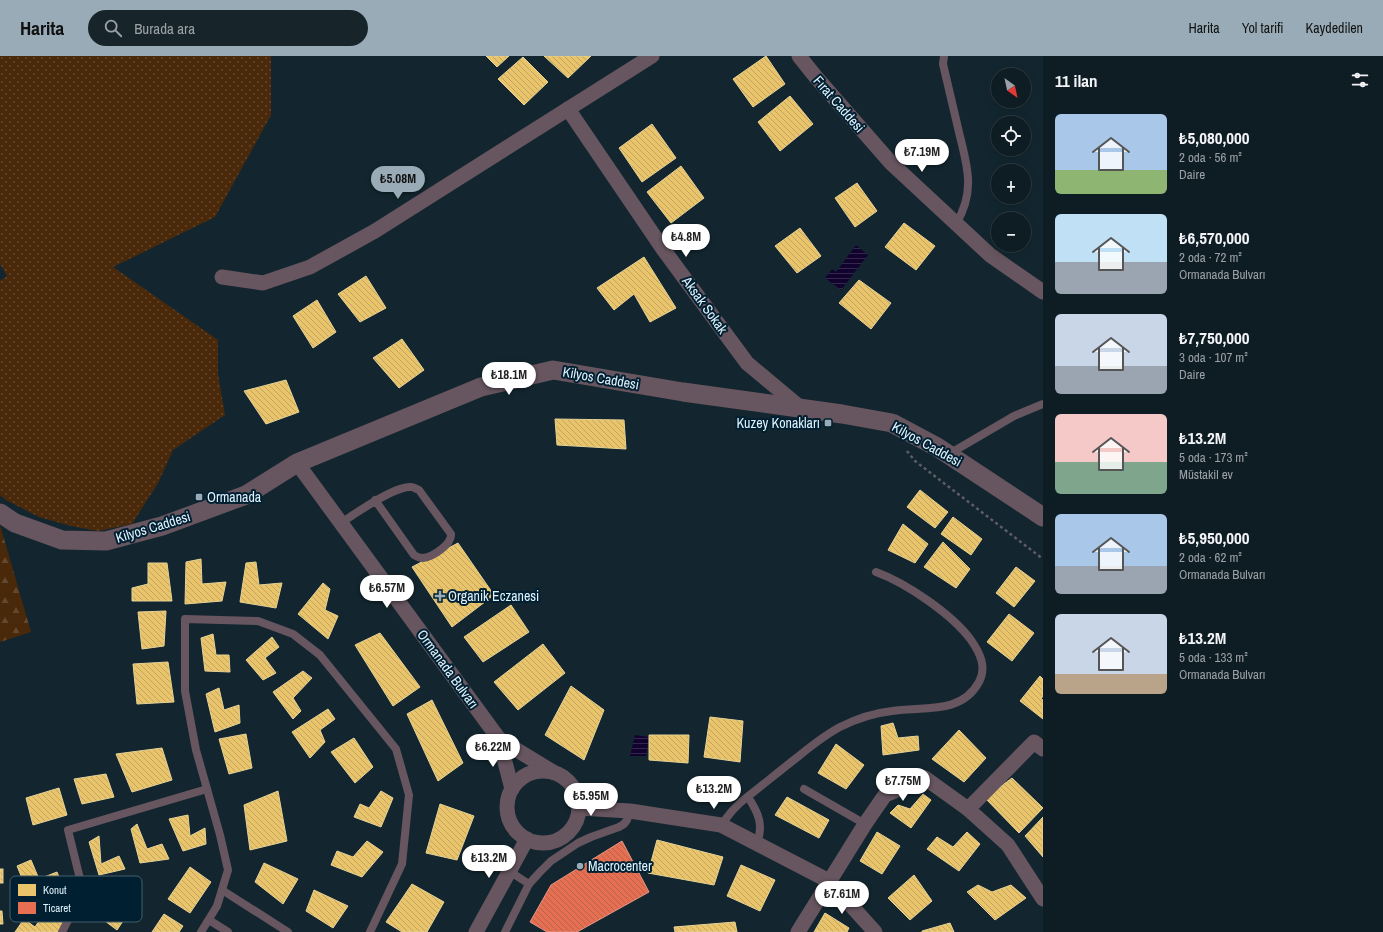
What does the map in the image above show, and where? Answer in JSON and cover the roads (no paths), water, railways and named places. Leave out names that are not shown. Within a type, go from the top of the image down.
[{"type":"street","points":[[222,277],[263,283],[310,267],[375,231],[652,56]]},
{"type":"street","name":"Fırat Caddesi","points":[[799,56],[814,76],[891,163],[990,254],[1043,292]]},
{"type":"street","name":"Aksak Sokak","points":[[568,109],[663,249],[747,363],[802,409]]},
{"type":"street","name":"Kilyos Caddesi","points":[[0,513],[15,523],[62,540],[106,541],[162,526],[246,495],[297,463],[481,387],[553,370],[683,392],[842,414],[892,423],[937,447],[1043,517]]},
{"type":"street","name":"Ormanada Bulvarı","points":[[297,463],[326,505],[341,523],[499,739],[512,789]]},
{"type":"street","name":"Ormanada Bulvarı","points":[[499,739],[553,772]]},
{"type":"street","points":[[968,808],[1034,742],[1043,749]]},
{"type":"street","points":[[541,771],[553,772],[564,777],[578,796],[579,808],[576,820],[570,830],[561,838],[550,842],[538,842],[527,839],[518,832],[511,822],[507,811],[508,800],[512,789],[520,780],[530,774],[541,771]]},
{"type":"street","points":[[798,932],[865,824],[885,795],[925,778],[968,808],[1008,845],[1043,899]]},
{"type":"street","points":[[579,808],[630,811],[721,824],[829,881],[875,932]]},
{"type":"street","points":[[476,932],[527,839]]},
{"type":"lane","points":[[944,56],[943,64],[967,162],[969,178],[967,198],[956,224]]},
{"type":"lane","points":[[948,454],[1014,416],[1043,404]]},
{"type":"lane","points":[[341,523],[375,500],[405,487],[413,487],[419,490],[451,534],[451,539],[447,545],[430,556],[422,558],[414,556],[375,500]]},
{"type":"lane","points":[[721,824],[732,811],[748,797],[822,738],[840,728],[859,719],[890,711],[948,706],[958,703],[966,698],[977,685],[981,678],[982,671],[980,655],[975,646],[959,626],[946,615],[899,583],[876,572]]},
{"type":"lane","points":[[201,932],[218,906],[228,870],[220,835],[196,750],[185,691],[185,619],[258,621],[293,634],[320,655],[396,749],[409,795],[402,864],[370,932]]},
{"type":"lane","points":[[79,876],[68,830],[207,788]]},
{"type":"lane","points":[[804,789],[865,824]]},
{"type":"lane","points":[[748,797],[759,816],[761,831],[757,843]]},
{"type":"lane","points":[[504,932],[529,884],[551,861],[564,851],[591,837],[624,824],[630,811]]},
{"type":"lane","points":[[509,872],[529,884]]},
{"type":"lane","points":[[222,890],[288,932]]},
{"type":"lane","points":[[208,920],[228,932]]},
{"type":"lane","points":[[62,932],[67,922]]},
{"type":"place","name":"Kuzey Konakları","points":[[828,423]]},
{"type":"place","name":"Ormanada","points":[[199,497]]},
{"type":"place","name":"Organik Eczanesi","points":[[440,596]]},
{"type":"place","name":"Macrocenter","points":[[580,866]]}]
